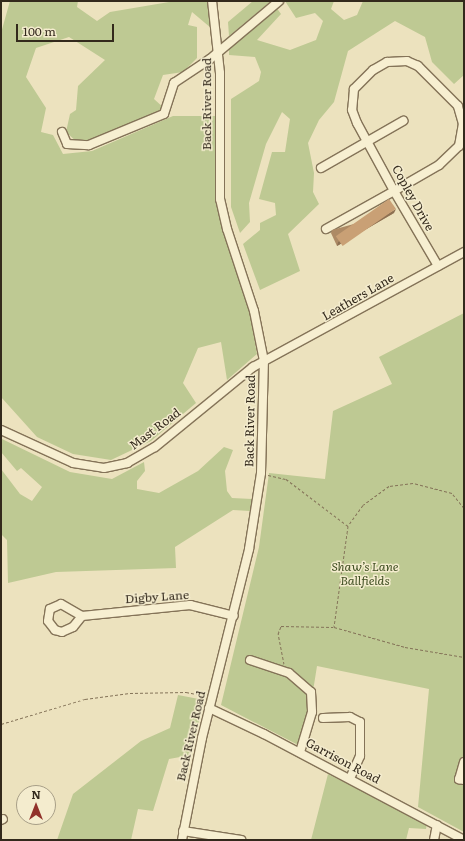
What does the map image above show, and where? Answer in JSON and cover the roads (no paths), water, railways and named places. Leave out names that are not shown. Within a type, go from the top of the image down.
[{"type":"street","name":"Back River Road","points":[[182,840],[209,708],[234,616],[259,489],[264,361],[254,311],[226,230],[220,199],[219,52],[212,1]]},
{"type":"street","points":[[62,132],[67,144],[89,146],[164,114],[174,83],[219,52],[278,1]]},
{"type":"street","points":[[326,230],[394,191],[454,152],[461,139],[463,117],[450,96],[418,66],[407,61],[387,62],[368,74],[352,97],[354,116],[368,142]]},
{"type":"street","points":[[321,168],[403,121]]},
{"type":"street","name":"Copley Drive","points":[[368,142],[394,191],[438,266]]},
{"type":"street","name":"Leathers Lane","points":[[264,361],[297,346],[464,252]]},
{"type":"street","name":"Mast Road","points":[[1,430],[73,463],[96,467],[120,465],[155,447],[264,361]]},
{"type":"street","name":"Digby Lane","points":[[82,616],[190,605],[234,616]]},
{"type":"street","points":[[250,660],[284,671],[302,682],[313,697],[309,728],[300,752]]},
{"type":"street","name":"Garrison Road","points":[[209,708],[300,752],[464,840]]},
{"type":"street","points":[[323,718],[350,717],[360,722],[360,756],[350,778]]},
{"type":"street","points":[[464,762],[459,779],[464,780]]},
{"type":"street","points":[[434,840],[437,825]]},
{"type":"street","points":[[183,831],[241,840]]},
{"type":"park label","name":"Shaw’s Lane Ballfields","points":[[365,574]]}]
